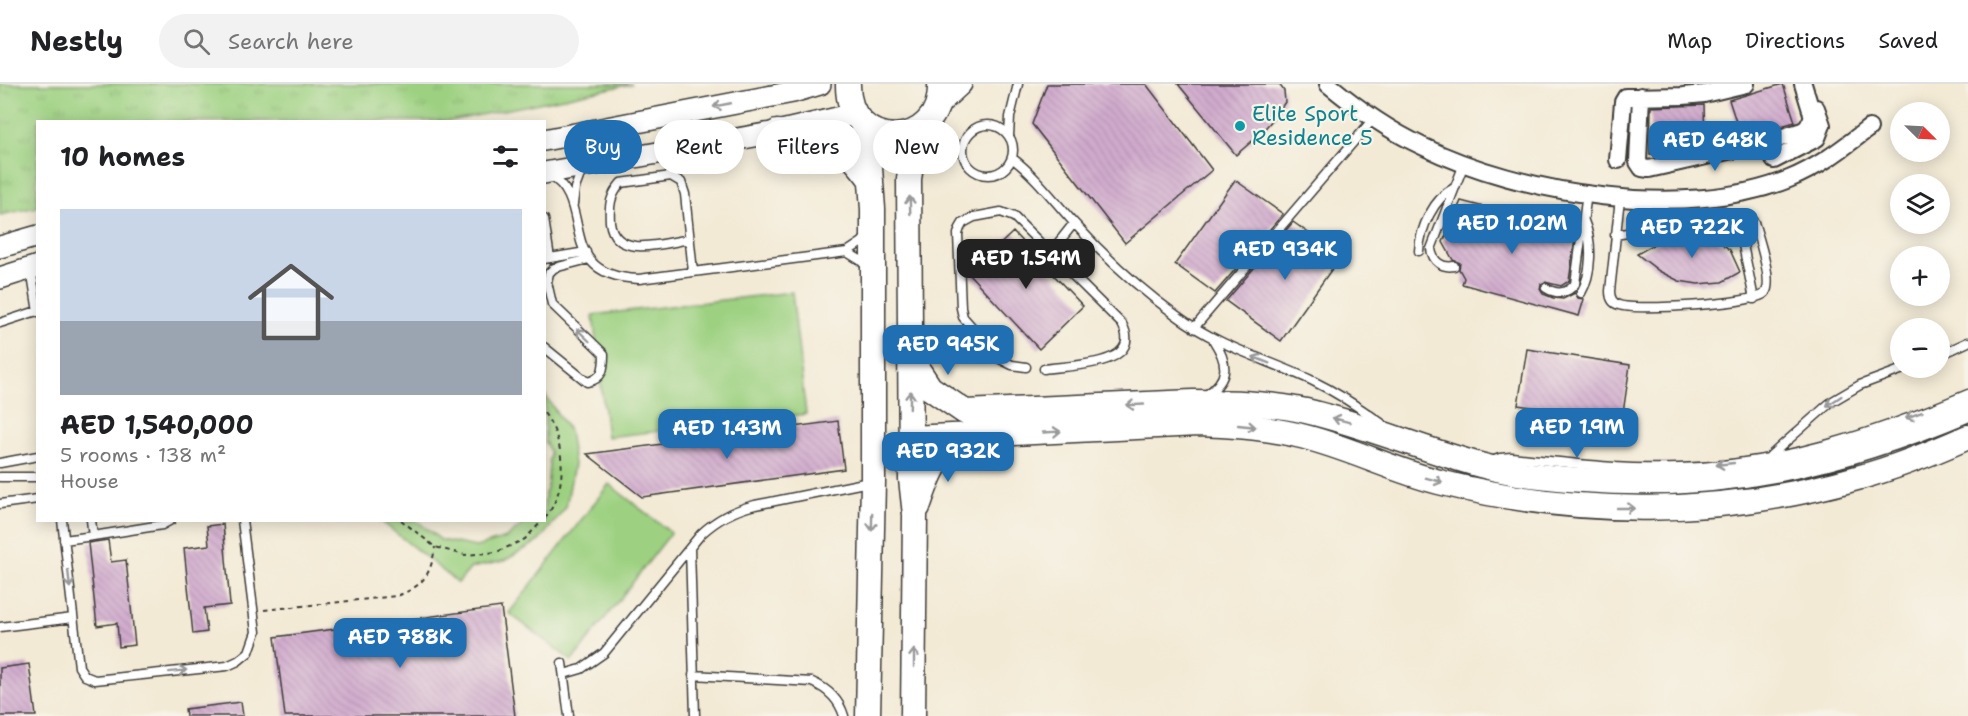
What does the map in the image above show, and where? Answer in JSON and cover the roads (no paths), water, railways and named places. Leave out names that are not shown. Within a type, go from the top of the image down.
[{"type":"main road","points":[[848,84],[850,105],[860,120]]},
{"type":"main road","points":[[928,120],[939,95]]},
{"type":"main road","points":[[861,121],[873,127]]},
{"type":"main road","points":[[861,121],[871,180],[872,229],[873,482],[868,716]]},
{"type":"main road","points":[[861,167],[871,180]]},
{"type":"main road","points":[[910,174],[910,438],[915,515],[913,716]]},
{"type":"main road","points":[[911,359],[930,388],[965,412],[1193,402],[1259,404],[1305,411],[1481,466],[1556,478],[1626,484],[1696,482],[1768,466],[1834,457],[1882,435],[1968,409]]},
{"type":"main road","points":[[910,438],[1198,424],[1265,428],[1330,444],[1403,471],[1473,490],[1544,502],[1615,508],[1737,503],[1798,493],[1867,475],[1916,459],[1968,437]]},
{"type":"main road","points":[[915,515],[931,470],[944,451],[962,436]]},
{"type":"street","points":[[546,140],[793,92],[820,84]]},
{"type":"street","points":[[939,95],[961,84]]},
{"type":"street","points":[[1328,84],[1374,118],[1421,146],[1464,164],[1526,184],[1620,198],[1701,199],[1745,192],[1781,181],[1827,160],[1869,128]]},
{"type":"street","points":[[1618,160],[1623,102],[1629,96],[1672,97],[1704,94],[1746,84]]},
{"type":"street","points":[[1641,96],[1638,162],[1645,169],[1768,142],[1802,131],[1811,123],[1812,111],[1803,84]]},
{"type":"street","points":[[1774,160],[1813,141],[1820,134],[1822,125],[1808,84]]},
{"type":"street","points":[[642,156],[756,136]]},
{"type":"street","points":[[1768,142],[1781,181]]},
{"type":"street","points":[[546,173],[564,170]]},
{"type":"street","points":[[0,247],[36,237]]},
{"type":"street","points":[[0,278],[34,267]]},
{"type":"lane","points":[[1009,136],[997,126],[989,125],[975,129],[965,141],[964,157],[973,169],[987,175],[1002,170],[1012,158],[1013,151],[1009,136],[1010,117],[1018,84]]},
{"type":"lane","points":[[1194,328],[1374,118]]},
{"type":"lane","points":[[1012,158],[1027,170],[1092,242],[1157,300],[1194,328],[1214,340],[1311,380],[1338,394],[1403,440]]},
{"type":"lane","points":[[1454,266],[1438,264],[1434,260],[1431,249],[1464,164]]},
{"type":"lane","points":[[546,174],[565,189],[573,204]]},
{"type":"lane","points":[[581,174],[575,188],[573,204],[577,234],[588,256],[606,271],[625,279],[847,252],[862,242],[872,229]]},
{"type":"lane","points":[[690,239],[629,246],[619,240],[612,233],[609,205],[621,183],[671,176],[681,182],[685,195],[690,239],[693,272]]},
{"type":"lane","points":[[1419,251],[1421,237],[1436,204],[1444,193],[1454,187]]},
{"type":"lane","points":[[1546,288],[1562,293],[1575,284],[1587,193]]},
{"type":"lane","points":[[1620,198],[1610,295],[1619,305],[1667,306],[1754,299],[1764,295],[1768,286],[1755,222]]},
{"type":"lane","points":[[1026,367],[1012,365],[1000,359],[963,317],[958,234],[963,223],[968,219],[991,213],[1008,213],[1020,221],[1122,324],[1126,342],[1119,354],[1108,360],[1044,369]]},
{"type":"lane","points":[[1581,293],[1587,281],[1590,240],[1584,221]]},
{"type":"lane","points":[[1051,252],[1074,223]]},
{"type":"lane","points":[[1615,235],[1645,230],[1735,228],[1742,235],[1754,299]]},
{"type":"lane","points":[[1069,270],[1092,242]]},
{"type":"lane","points":[[847,252],[860,260],[872,273]]},
{"type":"lane","points":[[547,258],[588,256]]},
{"type":"lane","points":[[546,348],[587,382],[596,380],[604,371],[604,354],[548,305],[549,273],[554,268],[588,256]]},
{"type":"lane","points":[[34,267],[36,289]]},
{"type":"lane","points":[[0,323],[36,312]]},
{"type":"lane","points":[[1193,402],[1218,387],[1224,376],[1225,363],[1214,340]]},
{"type":"lane","points":[[1950,350],[1968,342]]},
{"type":"lane","points":[[1768,466],[1785,444],[1818,413],[1845,393],[1890,373]]},
{"type":"lane","points":[[1882,435],[1968,394]]},
{"type":"lane","points":[[0,463],[36,456]]},
{"type":"lane","points":[[0,477],[36,477]]},
{"type":"lane","points":[[564,674],[581,669],[604,654],[690,548],[710,526],[720,519],[742,508],[873,482]]},
{"type":"lane","points":[[0,504],[36,499]]},
{"type":"lane","points":[[62,522],[79,667],[85,676],[95,680],[227,666],[238,662],[249,652],[254,644],[256,632],[242,522]]},
{"type":"lane","points":[[91,522],[93,536]]},
{"type":"lane","points":[[64,540],[93,536],[133,524],[165,524],[168,522]]},
{"type":"lane","points":[[690,548],[695,716]]},
{"type":"lane","points":[[0,627],[73,618]]},
{"type":"lane","points":[[562,663],[569,716]]},
{"type":"lane","points":[[693,675],[812,682],[835,697],[844,716]]},
{"type":"place","name":"Elite Sport Residence 5","points":[[1240,126]]}]
